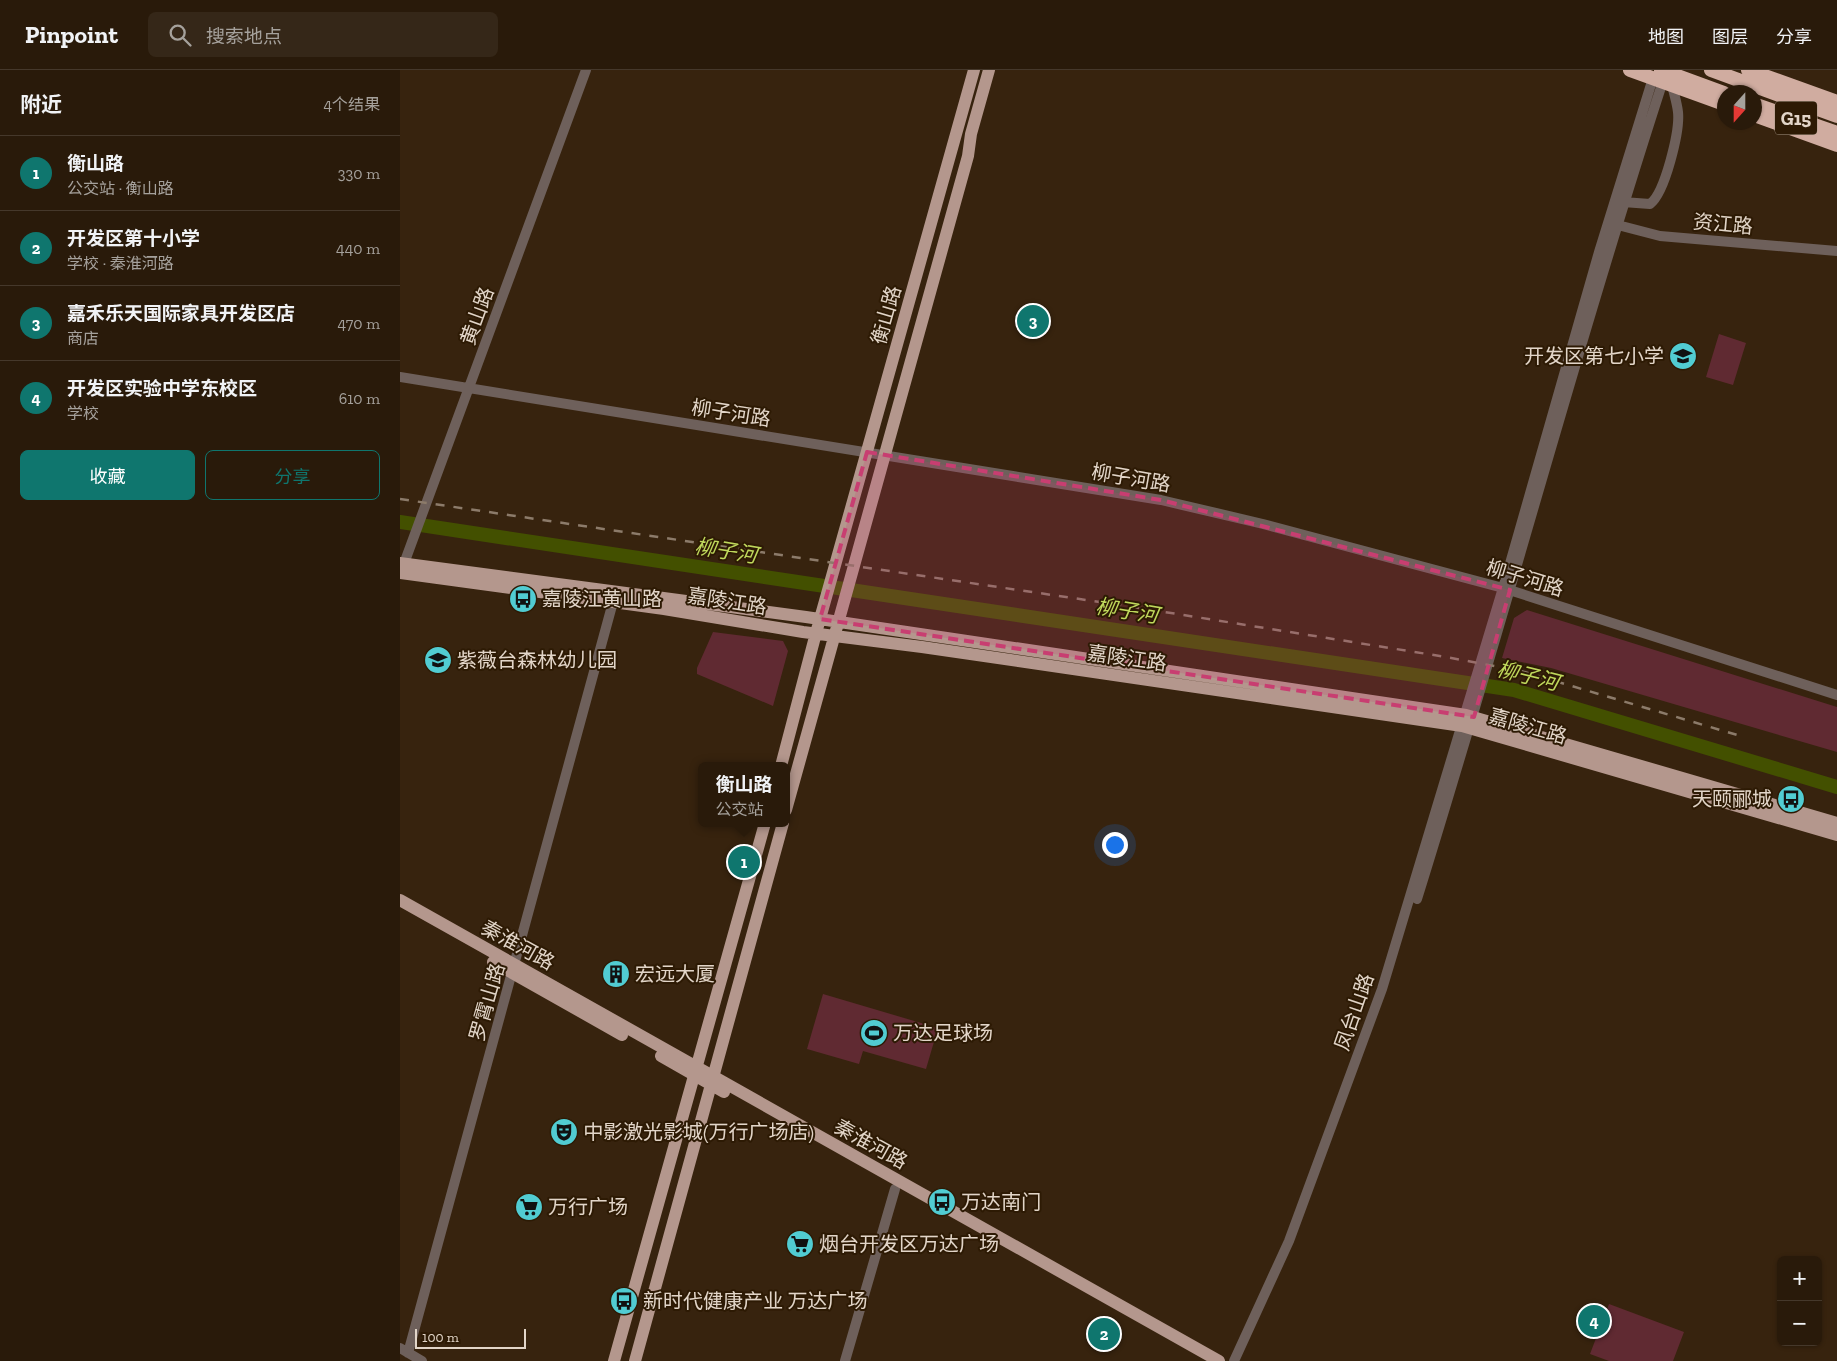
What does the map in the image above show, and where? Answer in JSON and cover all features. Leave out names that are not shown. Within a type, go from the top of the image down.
[{"type":"highway","points":[[1630,70],[1717,91]]},
{"type":"highway","name":"G15","points":[[1711,70],[1837,116]]},
{"type":"highway","points":[[1748,70],[1768,73],[1837,102]]},
{"type":"highway","points":[[1662,79],[1717,101]]},
{"type":"highway","name":"G15","points":[[1762,107],[1837,133]]},
{"type":"highway","points":[[1762,118],[1837,145]]},
{"type":"main road","name":"衡山路","points":[[822,613],[974,70]]},
{"type":"main road","points":[[790,796],[883,454],[968,156],[971,134],[989,70]]},
{"type":"main road","name":"嘉陵江路","points":[[401,569],[908,647],[922,647],[1469,716],[1837,835]]},
{"type":"main road","name":"嘉陵江路","points":[[401,569],[822,613],[837,622],[867,628],[1469,716],[1837,823]]},
{"type":"main road","points":[[782,762],[822,613]]},
{"type":"main road","points":[[614,1361],[764,827]]},
{"type":"main road","points":[[634,1361],[782,827]]},
{"type":"main road","name":"秦淮河路","points":[[400,900],[515,969],[695,1072],[1219,1361]]},
{"type":"main road","name":"秦淮河路","points":[[400,909],[515,969]]},
{"type":"main road","name":"秦淮河路","points":[[711,1081],[895,1189],[1204,1361]]},
{"type":"street","name":"黄山路","points":[[401,569],[429,500],[586,70]]},
{"type":"street","points":[[1623,202],[1650,204],[1658,194],[1675,148],[1678,113],[1662,79]]},
{"type":"street","points":[[1612,223],[1623,202],[1662,79]]},
{"type":"street","points":[[1612,223],[1662,79]]},
{"type":"street","name":"资江路","points":[[1612,223],[1660,236],[1837,251]]},
{"type":"street","name":"凤台山路","points":[[1242,1361],[1295,1244],[1388,991],[1507,589],[1612,223]]},
{"type":"street","name":"柳子河路","points":[[400,377],[469,390],[883,454],[1160,500],[1263,524],[1507,589],[1837,695]]},
{"type":"street","name":"罗霄山路","points":[[404,1351],[515,969],[613,602]]},
{"type":"street","name":"凤台山路","points":[[1234,1361],[1290,1241],[1378,998],[1469,716]]},
{"type":"street","points":[[845,1361],[895,1189]]},
{"type":"street","points":[[404,1351],[422,1361]]},
{"type":"highlighted area","points":[[867,452],[1161,500],[1510,590],[1474,717],[820,619]]},
{"type":"shaded area","points":[[1719,334],[1746,343],[1733,385],[1706,377]]},
{"type":"shaded area","points":[[1527,610],[1837,707],[1837,752],[1551,668],[1502,658],[1514,618]]},
{"type":"shaded area","points":[[713,632],[783,641],[788,651],[773,706],[697,674],[697,668]]},
{"type":"shaded area","name":"万达足球场","points":[[823,994],[938,1028],[926,1069],[863,1051],[859,1064],[807,1049]]},
{"type":"shaded area","points":[[1609,1304],[1684,1332],[1673,1361],[1609,1361],[1590,1354]]},
{"type":"waterway","name":"柳子河","points":[[400,522],[1514,690],[1837,787]]},
{"type":"railway","points":[[400,499],[1127,606],[1446,657],[1521,671],[1744,737]]},
{"type":"place","name":"嘉禾乐天国际家具开发区店","points":[[1033,321]]},
{"type":"place","name":"开发区第七小学","points":[[1683,356]]},
{"type":"place","name":"嘉陵江黄山路","points":[[523,599]]},
{"type":"place","name":"紫薇台森林幼儿园","points":[[438,660]]},
{"type":"place","name":"天颐郦城","points":[[1791,799]]},
{"type":"place","name":"衡山路","points":[[744,862]]},
{"type":"place","name":"宏远大厦","points":[[616,974]]},
{"type":"place","name":"万达足球场","points":[[874,1033]]},
{"type":"place","name":"中影激光影城(万行广场店)","points":[[564,1132]]},
{"type":"place","name":"万达南门","points":[[942,1202]]},
{"type":"place","name":"万行广场","points":[[529,1207]]},
{"type":"place","name":"烟台开发区万达广场","points":[[800,1244]]},
{"type":"place","name":"新时代健康产业 万达广场","points":[[624,1301]]},
{"type":"place","name":"开发区实验中学东校区","points":[[1594,1321]]},
{"type":"place","name":"开发区第十小学","points":[[1104,1334]]}]
